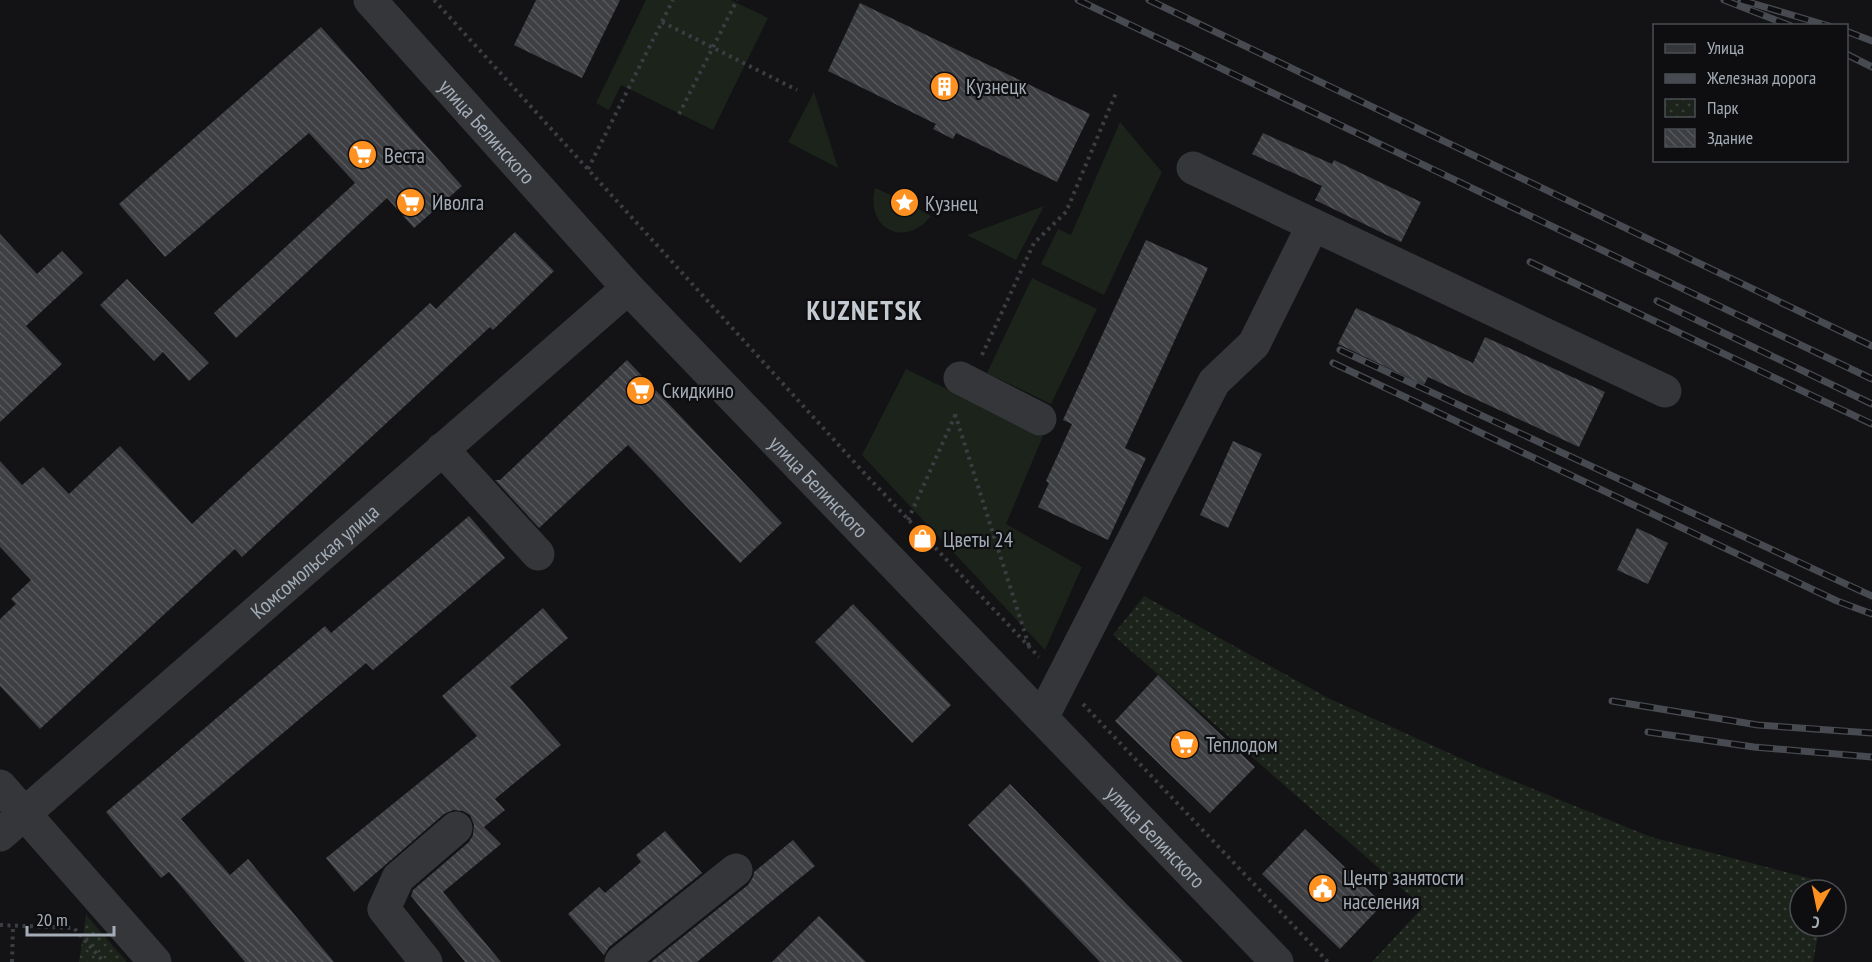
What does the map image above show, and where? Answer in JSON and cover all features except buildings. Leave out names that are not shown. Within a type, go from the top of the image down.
[{"type":"street","name":"улица Белинского","points":[[370,0],[628,288],[1277,962]]},
{"type":"street","points":[[1193,168],[1665,392]]},
{"type":"street","points":[[1042,718],[1214,382],[1254,344],[1313,225]]},
{"type":"street","name":"Комсомольская улица","points":[[0,835],[628,288]]},
{"type":"street","points":[[964,381],[1040,419]]},
{"type":"street","points":[[442,449],[538,555]]},
{"type":"street","points":[[0,786],[155,962]]},
{"type":"street","points":[[416,958],[384,909],[398,878],[456,828]]},
{"type":"street","points":[[621,962],[736,870]]},
{"type":"path","points":[[434,0],[908,520],[1328,962]]},
{"type":"path","points":[[588,169],[673,0]]},
{"type":"path","points":[[679,114],[737,0]]},
{"type":"path","points":[[662,22],[797,90]]},
{"type":"path","points":[[908,520],[955,414],[964,381],[1034,243],[1066,212],[1116,93]]},
{"type":"path","points":[[955,414],[1029,646]]},
{"type":"path","points":[[0,925],[74,928],[104,962]]},
{"type":"path","points":[[12,962],[13,926]]},
{"type":"green space","points":[[646,0],[731,0],[768,18],[713,130],[621,85],[609,110],[596,103]]},
{"type":"green space","points":[[814,92],[838,168],[788,142]]},
{"type":"green space","points":[[1120,122],[1162,172],[1104,295],[1041,264],[1058,229],[1071,235]]},
{"type":"green space","points":[[875,188],[893,196],[893,204],[898,210],[907,212],[913,206],[931,216],[921,226],[910,231],[889,230],[881,224],[876,214],[873,202]]},
{"type":"green space","points":[[1044,206],[1016,260],[967,235]]},
{"type":"green space","points":[[1032,278],[1097,309],[1051,404],[987,373]]},
{"type":"green space","points":[[906,369],[1043,436],[1006,524],[1082,567],[1045,650],[862,455]]},
{"type":"green space","points":[[1144,596],[1328,698],[1482,768],[1651,837],[1809,878],[1788,878],[1788,938],[1818,938],[1813,962],[1372,962],[1423,907],[1113,635]]},
{"type":"green space","points":[[86,915],[127,962],[79,962]]},
{"type":"railway","points":[[1078,0],[1872,379]]},
{"type":"railway","points":[[1149,0],[1872,346]]},
{"type":"railway","points":[[1724,0],[1786,24]]},
{"type":"railway","points":[[1741,0],[1822,24]]},
{"type":"railway","points":[[1848,32],[1872,41]]},
{"type":"railway","points":[[1848,55],[1872,67]]},
{"type":"railway","points":[[1530,262],[1872,424]]},
{"type":"railway","points":[[1657,301],[1872,404]]},
{"type":"railway","points":[[1340,350],[1872,596]]},
{"type":"railway","points":[[1333,363],[1837,601],[1872,614]]},
{"type":"railway","points":[[1612,701],[1758,725],[1872,733]]},
{"type":"railway","points":[[1648,732],[1754,747],[1872,757]]},
{"type":"place","name":"Кузнецк","points":[[945,86]]},
{"type":"place","name":"Веста","points":[[363,155]]},
{"type":"place","name":"Иволга","points":[[411,202]]},
{"type":"place","name":"Кузнец","points":[[904,203]]},
{"type":"place","name":"Скидкино","points":[[641,390]]},
{"type":"place","name":"Цветы 24","points":[[922,539]]},
{"type":"place","name":"Теплодом","points":[[1185,744]]},
{"type":"place","name":"Центр занятости населения","points":[[1322,889]]},
{"type":"district","name":"KUZNETSK","points":[[865,310]]}]
